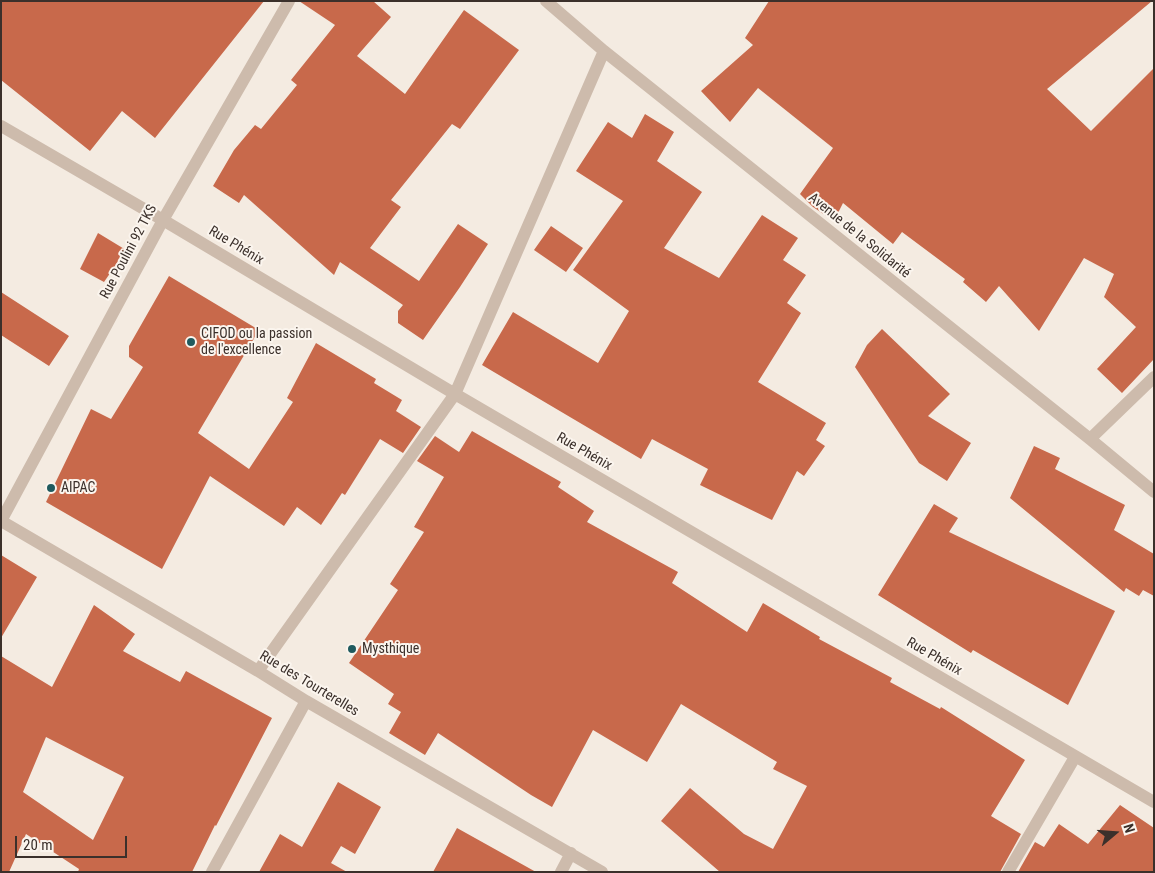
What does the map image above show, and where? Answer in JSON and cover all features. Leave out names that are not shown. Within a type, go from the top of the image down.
[{"type":"street","name":"Rue Poulini 92 TKS","points":[[1,521],[164,220],[288,1]]},
{"type":"street","name":"Avenue de la Solidarité","points":[[550,2],[604,51],[1154,492]]},
{"type":"street","points":[[258,671],[455,394],[604,51]]},
{"type":"street","name":"Rue Phénix","points":[[1,126],[164,220],[455,394],[1154,802]]},
{"type":"street","points":[[1090,440],[1154,377]]},
{"type":"street","name":"Rue des Tourterelles","points":[[1,521],[306,701],[602,872]]},
{"type":"street","points":[[212,872],[306,701]]},
{"type":"street","points":[[1008,872],[1075,757]]},
{"type":"street","points":[[561,872],[570,854]]},
{"type":"building","points":[[1,1],[264,1],[155,138],[122,111],[90,151],[1,80]]},
{"type":"building","points":[[299,1],[373,1],[391,17],[357,56],[405,94],[464,10],[519,50],[460,129],[452,124],[391,200],[401,207],[370,248],[419,281],[458,224],[488,244],[423,340],[398,323],[398,311],[403,305],[340,262],[334,275],[244,195],[239,203],[213,186],[234,150],[255,125],[261,129],[297,85],[291,80],[335,25]]},
{"type":"building","points":[[769,1],[1152,1],[1047,89],[1091,131],[1154,68],[1154,359],[1122,393],[1097,369],[1136,327],[1104,297],[1114,274],[1084,258],[1039,331],[999,286],[986,302],[963,282],[965,279],[902,232],[893,244],[843,203],[834,221],[813,207],[800,194],[833,148],[758,88],[730,122],[701,91],[753,45],[745,38]]},
{"type":"building","points":[[645,114],[674,132],[657,161],[702,192],[664,248],[719,278],[762,215],[798,238],[783,260],[806,275],[787,303],[801,313],[758,382],[826,423],[816,440],[825,446],[804,476],[797,471],[772,520],[700,485],[708,469],[652,439],[641,459],[482,365],[513,312],[598,363],[629,311],[573,270],[623,201],[576,171],[608,122],[632,138]]},
{"type":"building","points":[[551,226],[583,248],[566,272],[534,250]]},
{"type":"building","points":[[98,233],[126,250],[104,282],[80,269]]},
{"type":"building","points":[[169,276],[259,330],[198,433],[249,469],[293,402],[287,398],[316,343],[376,379],[374,383],[402,400],[396,411],[421,427],[403,453],[380,439],[345,495],[342,493],[321,525],[297,507],[284,526],[210,476],[162,569],[46,502],[91,409],[111,419],[143,367],[129,357],[129,346]]},
{"type":"building","points":[[1,292],[69,336],[49,366],[1,335]]},
{"type":"building","points":[[882,329],[950,394],[928,416],[971,443],[947,481],[919,463],[855,367],[867,345]]},
{"type":"building","points":[[472,431],[561,482],[558,487],[594,511],[587,522],[678,572],[672,583],[747,632],[763,603],[820,637],[819,639],[892,678],[890,682],[940,709],[941,707],[1025,760],[991,816],[1021,834],[1000,872],[720,872],[661,821],[690,788],[744,834],[773,849],[807,786],[773,769],[777,762],[681,704],[647,762],[593,730],[552,807],[438,733],[425,755],[389,733],[401,712],[388,704],[394,694],[349,663],[398,590],[390,584],[424,532],[414,527],[444,477],[417,461],[435,436],[459,452]]},
{"type":"building","points":[[1034,446],[1060,458],[1055,469],[1125,505],[1114,530],[1154,554],[1154,596],[1143,590],[1139,596],[1126,588],[1124,592],[1010,498]]},
{"type":"building","points":[[934,504],[958,518],[949,532],[1115,611],[1068,705],[973,650],[971,653],[878,595]]},
{"type":"building","points":[[1,555],[37,577],[1,638]]},
{"type":"building","points":[[94,605],[135,634],[123,651],[180,682],[186,671],[272,718],[192,872],[78,872],[79,869],[26,834],[9,872],[1,872],[1,656],[52,687]],"holes":[[[46,737],[124,777],[93,840],[23,792]]]},
{"type":"building","points":[[338,782],[381,807],[355,854],[341,846],[331,863],[347,872],[259,872],[280,834],[302,847]]},
{"type":"building","points":[[1120,805],[1154,828],[1154,872],[1018,872],[1035,842],[1044,847],[1059,824],[1088,844]]},
{"type":"building","points":[[457,828],[536,872],[433,872]]},
{"type":"place","name":"CIFOD ou la passion de l'excellence","points":[[191,342]]},
{"type":"place","name":"AIPAC","points":[[51,488]]},
{"type":"place","name":"Mysthique","points":[[352,649]]}]
